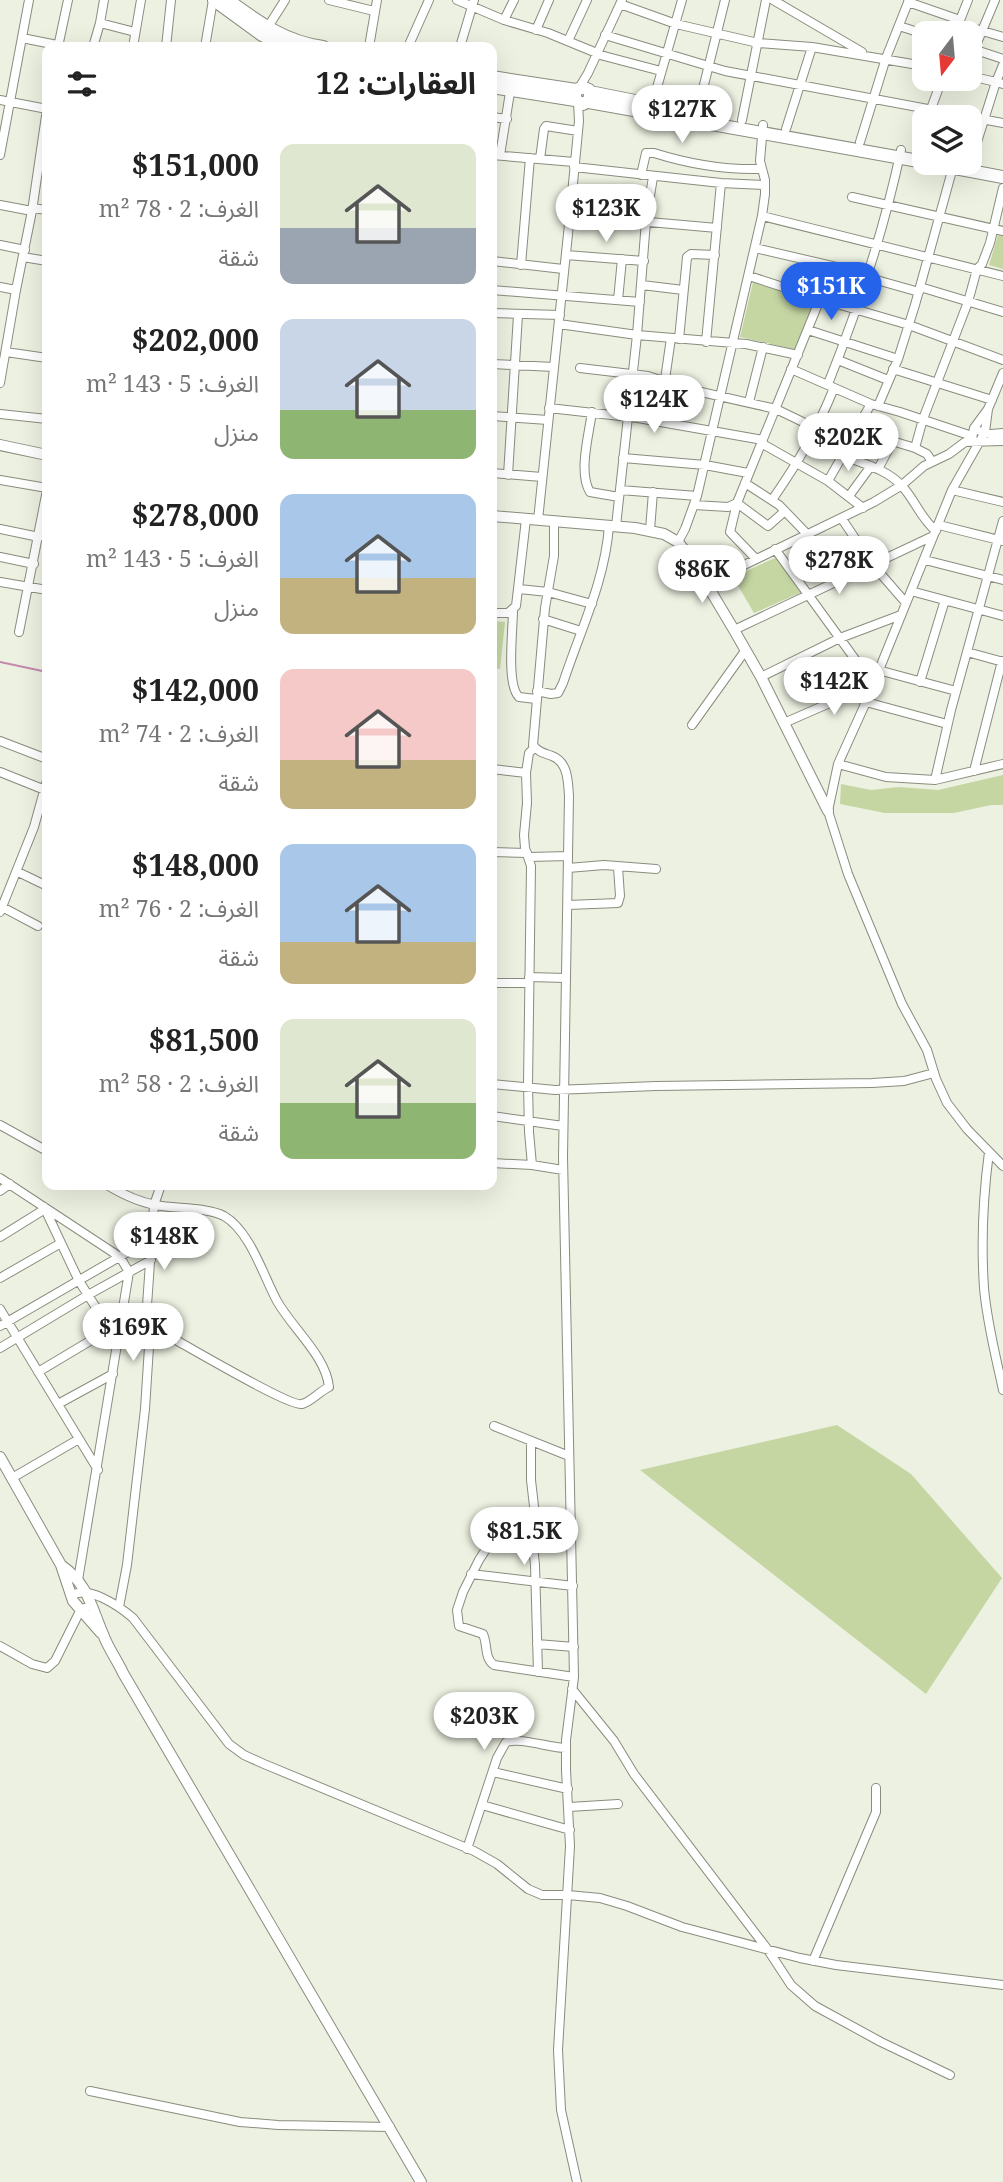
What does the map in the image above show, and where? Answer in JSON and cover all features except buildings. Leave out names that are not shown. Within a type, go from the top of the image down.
[{"type":"main road","points":[[214,0],[279,42]]},
{"type":"main road","points":[[228,0],[265,32],[300,42]]},
{"type":"main road","points":[[497,79],[511,85],[742,120],[762,128],[786,129],[860,142],[900,154]]},
{"type":"main road","points":[[497,86],[511,85]]},
{"type":"main road","points":[[583,96],[912,156]]},
{"type":"main road","points":[[982,167],[1003,170]]},
{"type":"main road","points":[[982,171],[1003,177]]},
{"type":"main road","points":[[0,445],[42,453]]},
{"type":"main road","points":[[497,516],[650,530],[678,542],[707,583],[761,677],[828,811]]},
{"type":"main road","points":[[0,1457],[61,1565],[71,1596],[80,1611],[103,1635],[421,2182]]},
{"type":"main road","points":[[61,1565],[99,1602],[103,1635]]},
{"type":"street","points":[[0,155],[29,0]]},
{"type":"street","points":[[63,42],[68,0]]},
{"type":"street","points":[[94,42],[104,0]]},
{"type":"street","points":[[134,42],[141,0]]},
{"type":"street","points":[[167,42],[171,0]]},
{"type":"street","points":[[206,42],[214,0]]},
{"type":"street","points":[[265,32],[285,0]]},
{"type":"street","points":[[329,0],[374,11]]},
{"type":"street","points":[[370,42],[377,0]]},
{"type":"street","points":[[410,42],[429,0]]},
{"type":"street","points":[[457,0],[473,3],[504,20],[604,56],[661,71]]},
{"type":"street","points":[[504,20],[514,0]]},
{"type":"street","points":[[536,30],[549,0]]},
{"type":"street","points":[[568,41],[587,0]]},
{"type":"street","points":[[652,105],[682,0]]},
{"type":"street","points":[[697,113],[725,0]]},
{"type":"street","points":[[742,120],[766,0]]},
{"type":"street","points":[[773,0],[867,55]]},
{"type":"street","points":[[959,21],[968,0]]},
{"type":"street","points":[[995,0],[982,30],[1003,37]]},
{"type":"street","points":[[860,142],[886,58],[909,1],[957,21]]},
{"type":"street","points":[[497,613],[508,613],[516,606],[542,477],[583,96],[588,73],[621,2],[676,24],[758,43],[812,47],[912,63]]},
{"type":"street","points":[[461,42],[473,3]]},
{"type":"street","points":[[100,23],[135,32]]},
{"type":"street","points":[[899,26],[912,30]]},
{"type":"street","points":[[605,35],[750,76],[912,109]]},
{"type":"street","points":[[22,38],[42,42]]},
{"type":"street","points":[[786,129],[812,47]]},
{"type":"street","points":[[982,52],[1003,59]]},
{"type":"street","points":[[982,127],[1000,83],[1003,65]]},
{"type":"street","points":[[982,79],[1000,83]]},
{"type":"street","points":[[497,152],[507,119],[511,85]]},
{"type":"street","points":[[0,100],[42,112]]},
{"type":"street","points":[[497,118],[507,119]]},
{"type":"street","points":[[982,119],[1003,123]]},
{"type":"street","points":[[540,159],[546,126],[578,126]]},
{"type":"street","points":[[678,542],[694,505],[705,465],[762,216],[765,185],[760,161],[762,128]]},
{"type":"street","points":[[641,175],[646,153],[737,170],[761,169]]},
{"type":"street","points":[[772,500],[818,428],[888,206],[900,154]]},
{"type":"street","points":[[497,155],[540,159],[653,177],[765,185]]},
{"type":"street","points":[[522,265],[530,158]]},
{"type":"street","points":[[0,383],[42,163]]},
{"type":"street","points":[[828,481],[898,359],[940,217],[959,175]]},
{"type":"street","points":[[513,610],[513,690],[519,697],[558,692],[592,604],[619,493],[642,285],[646,221],[653,177]]},
{"type":"street","points":[[706,342],[721,183]]},
{"type":"street","points":[[915,448],[923,419],[968,302],[977,269],[982,264],[1003,188]]},
{"type":"street","points":[[852,197],[1003,230]]},
{"type":"street","points":[[0,205],[42,210]]},
{"type":"street","points":[[570,215],[717,228]]},
{"type":"street","points":[[762,216],[1003,276]]},
{"type":"street","points":[[0,245],[42,259]]},
{"type":"street","points":[[755,248],[1003,312]]},
{"type":"street","points":[[566,254],[644,261]]},
{"type":"street","points":[[659,421],[688,255],[715,255]]},
{"type":"street","points":[[618,300],[622,260]]},
{"type":"street","points":[[497,262],[564,269]]},
{"type":"street","points":[[749,276],[908,325],[1003,360]]},
{"type":"street","points":[[642,285],[683,290]]},
{"type":"street","points":[[0,286],[16,290]]},
{"type":"street","points":[[497,290],[640,302]]},
{"type":"street","points":[[756,559],[730,532],[737,503],[820,299]]},
{"type":"street","points":[[497,313],[559,319],[637,335],[733,342],[798,355]]},
{"type":"street","points":[[508,474],[518,315]]},
{"type":"street","points":[[0,327],[10,329]]},
{"type":"street","points":[[808,330],[898,359]]},
{"type":"street","points":[[749,402],[763,347]]},
{"type":"street","points":[[6,352],[42,357]]},
{"type":"street","points":[[838,360],[888,380]]},
{"type":"street","points":[[497,364],[554,367]]},
{"type":"street","points":[[580,368],[632,373],[719,397],[776,409],[833,432],[848,443]]},
{"type":"street","points":[[791,369],[874,405],[974,437],[1003,442]]},
{"type":"street","points":[[893,369],[994,400]]},
{"type":"street","points":[[985,432],[1003,373]]},
{"type":"street","points":[[994,400],[974,437],[972,456],[952,491],[838,764],[828,811],[848,874],[902,1004],[927,1050],[934,1073],[954,1114],[1003,1166]]},
{"type":"street","points":[[549,408],[659,421],[762,441],[828,481],[863,508]]},
{"type":"street","points":[[592,412],[585,460],[585,482],[590,492],[653,492],[697,496]]},
{"type":"street","points":[[0,414],[42,418]]},
{"type":"street","points":[[497,417],[548,420]]},
{"type":"street","points":[[856,430],[915,448],[932,460]]},
{"type":"street","points":[[707,583],[863,508],[902,485],[932,460],[949,454],[974,437],[985,432],[1003,433]]},
{"type":"street","points":[[849,496],[874,468],[892,441]]},
{"type":"street","points":[[842,455],[874,468],[902,485],[925,520],[936,531]]},
{"type":"street","points":[[622,458],[705,465],[748,473]]},
{"type":"street","points":[[497,473],[542,477]]},
{"type":"street","points":[[0,480],[42,488]]},
{"type":"street","points":[[745,483],[772,500],[807,534]]},
{"type":"street","points":[[952,491],[1003,502]]},
{"type":"street","points":[[650,530],[653,492]]},
{"type":"street","points":[[737,503],[768,526],[785,511]]},
{"type":"street","points":[[694,505],[728,507],[737,503]]},
{"type":"street","points":[[19,632],[42,519]]},
{"type":"street","points":[[842,519],[873,565],[906,603]]},
{"type":"street","points":[[532,1165],[528,1089],[531,866],[524,835],[526,774],[529,753],[534,748],[536,695],[554,556],[554,521]]},
{"type":"street","points":[[934,780],[1003,521]]},
{"type":"street","points":[[0,529],[39,537]]},
{"type":"street","points":[[734,630],[873,565],[936,531],[1000,540]]},
{"type":"street","points":[[775,549],[873,684]]},
{"type":"street","points":[[0,557],[34,564]]},
{"type":"street","points":[[925,560],[1003,580]]},
{"type":"street","points":[[0,582],[42,589]]},
{"type":"street","points":[[519,589],[548,592],[592,604]]},
{"type":"street","points":[[911,591],[1003,616]]},
{"type":"street","points":[[920,681],[944,600]]},
{"type":"street","points":[[761,677],[840,638],[901,615]]},
{"type":"street","points":[[544,619],[581,631]]},
{"type":"street","points":[[692,725],[745,651]]},
{"type":"street","points":[[967,652],[1002,662],[974,771]]},
{"type":"street","points":[[878,670],[956,691]]},
{"type":"street","points":[[784,723],[873,684]]},
{"type":"street","points":[[866,702],[947,724]]},
{"type":"street","points":[[0,741],[42,757]]},
{"type":"street","points":[[534,748],[555,757],[564,766],[568,783],[564,1170],[574,1677],[566,1748],[570,1830],[558,2077],[561,2110],[577,2182]]},
{"type":"street","points":[[838,764],[886,777],[934,780],[1003,764]]},
{"type":"street","points":[[497,770],[526,774]]},
{"type":"street","points":[[0,772],[42,789]]},
{"type":"street","points":[[38,926],[1,910],[18,872],[42,797]]},
{"type":"street","points":[[497,852],[568,856]]},
{"type":"street","points":[[568,868],[604,865],[656,869]]},
{"type":"street","points":[[568,905],[618,904],[618,867]]},
{"type":"street","points":[[18,872],[42,884]]},
{"type":"street","points":[[497,983],[566,978]]},
{"type":"street","points":[[497,1085],[564,1090],[872,1083],[904,1082],[934,1073]]},
{"type":"street","points":[[497,1117],[564,1126]]},
{"type":"street","points":[[0,1125],[42,1148]]},
{"type":"street","points":[[989,1152],[982,1230],[984,1278],[989,1324],[1003,1390]]},
{"type":"street","points":[[497,1163],[564,1170]]},
{"type":"street","points":[[0,1178],[121,1257],[129,1272],[78,1580]]},
{"type":"street","points":[[0,1191],[10,1185]]},
{"type":"street","points":[[116,1190],[133,1199],[154,1205],[214,1212],[227,1218],[249,1245],[278,1302],[323,1368],[329,1387],[307,1402],[296,1404],[172,1338],[157,1336],[150,1343]]},
{"type":"street","points":[[119,1607],[127,1565],[150,1343],[145,1320],[154,1205],[159,1190]]},
{"type":"street","points":[[0,1237],[44,1208]]},
{"type":"street","points":[[44,1208],[79,1281],[118,1342]]},
{"type":"street","points":[[4,1324],[152,1238]]},
{"type":"street","points":[[0,1278],[61,1243]]},
{"type":"street","points":[[0,1348],[151,1260]]},
{"type":"street","points":[[0,1309],[4,1324],[16,1337],[98,1470]]},
{"type":"street","points":[[38,1372],[110,1329]]},
{"type":"street","points":[[58,1404],[113,1374]]},
{"type":"street","points":[[494,1426],[569,1456]]},
{"type":"street","points":[[12,1478],[79,1439]]},
{"type":"street","points":[[531,1442],[538,1672]]},
{"type":"street","points":[[570,1520],[544,1518],[533,1526],[498,1532],[471,1574],[457,1609],[459,1626],[483,1634],[486,1654],[494,1665],[574,1677]]},
{"type":"street","points":[[471,1574],[573,1586]]},
{"type":"street","points":[[71,1596],[76,1592],[86,1592]]},
{"type":"street","points":[[0,1646],[32,1664],[47,1668],[55,1661],[80,1611],[99,1602],[119,1607],[139,1625],[218,1732],[236,1750],[467,1849],[497,1864],[535,1893],[549,1897],[568,1895],[612,1901],[682,1927],[813,1961],[1003,1984]]},
{"type":"street","points":[[537,1644],[574,1647]]},
{"type":"street","points":[[572,1689],[607,1732],[634,1774],[768,1950],[791,1985],[815,2006],[950,2075]]},
{"type":"street","points":[[467,1849],[501,1750],[510,1740],[551,1748],[566,1748]]},
{"type":"street","points":[[493,1772],[568,1789]]},
{"type":"street","points":[[813,1961],[876,1812],[876,1788]]},
{"type":"street","points":[[569,1807],[618,1804]]},
{"type":"street","points":[[482,1805],[570,1830]]},
{"type":"street","points":[[90,2091],[240,2122],[390,2127]]},
{"type":"green space","points":[[998,235],[1003,236],[1003,269],[989,265]]},
{"type":"green space","points":[[753,282],[814,301],[797,350],[740,337]]},
{"type":"green space","points":[[777,557],[802,592],[754,613],[733,577]]},
{"type":"green space","points":[[497,621],[505,622],[500,669],[497,669]]},
{"type":"green space","points":[[1003,775],[1003,805],[954,813],[885,813],[840,804],[841,784],[871,790],[899,787],[938,790]]},
{"type":"green space","points":[[837,1425],[911,1474],[1002,1578],[926,1694],[640,1470]]},
{"type":"waterway","points":[[0,662],[42,671]]}]
